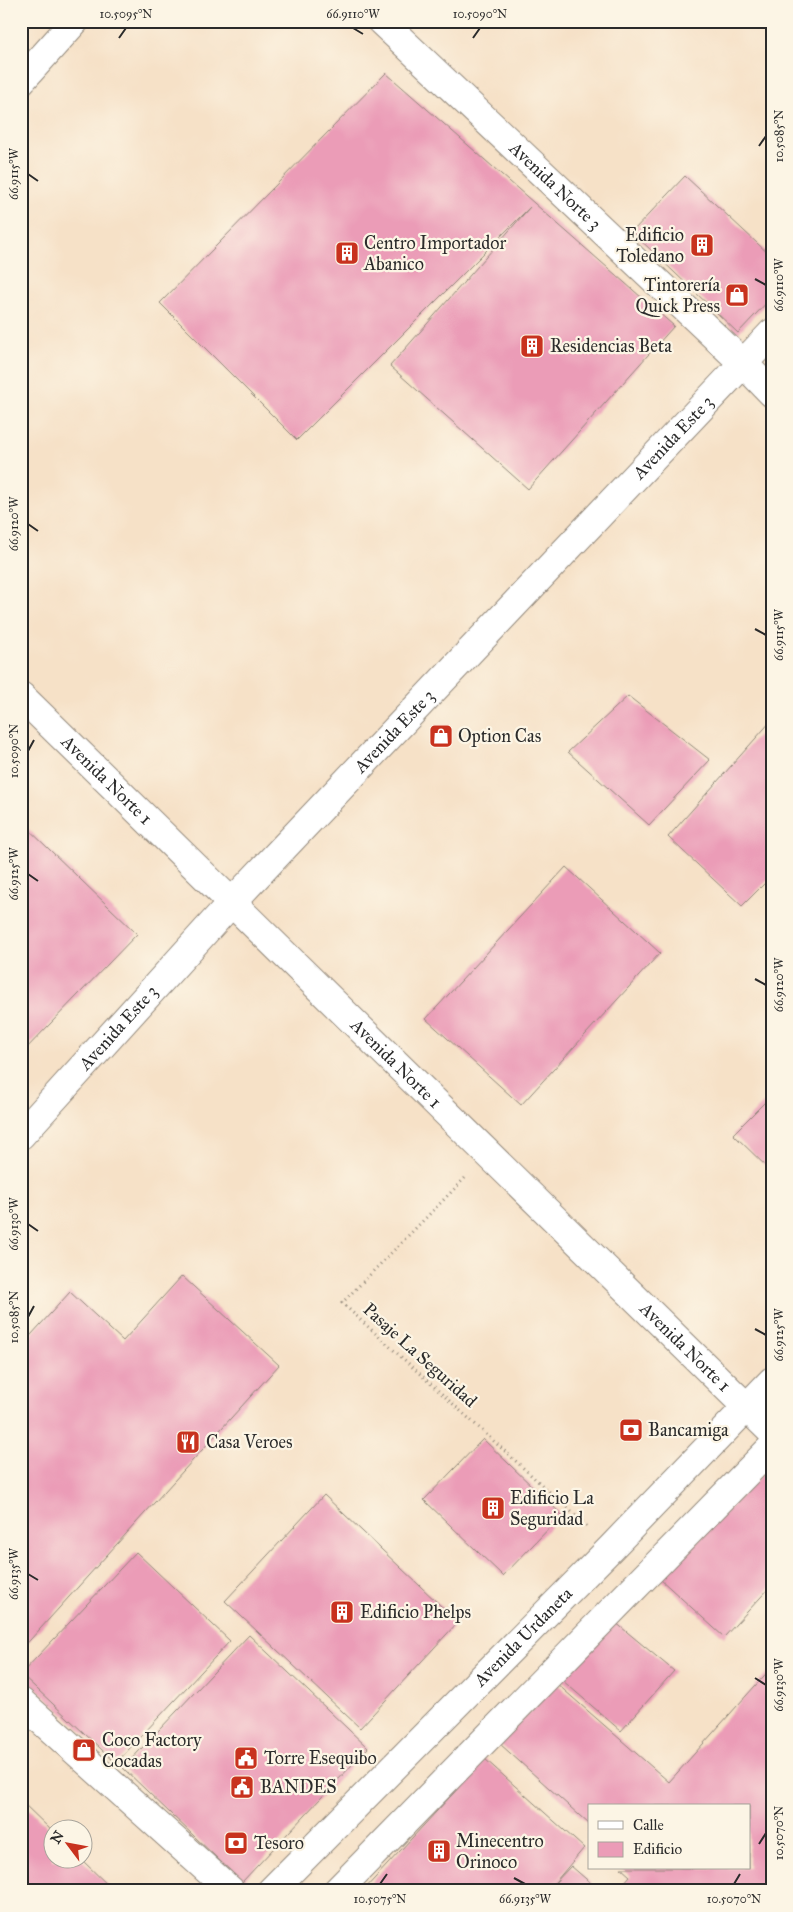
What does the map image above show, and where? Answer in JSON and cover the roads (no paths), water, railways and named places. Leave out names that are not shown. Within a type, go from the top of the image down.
[{"type":"street","points":[[21,81],[75,21]]},
{"type":"street","name":"Avenida Norte 3","points":[[381,21],[744,364],[772,393]]},
{"type":"street","name":"Avenida Este 3","points":[[21,1134],[232,902],[772,333]]},
{"type":"street","name":"Avenida Norte 1","points":[[21,696],[772,1432]]},
{"type":"street","name":"Avenida Urdaneta","points":[[271,1891],[611,1548],[772,1381]]},
{"type":"street","points":[[337,1891],[772,1447]]},
{"type":"street","points":[[21,1702],[230,1891]]},
{"type":"place","name":"Edificio Toledano","points":[[702,245]]},
{"type":"place","name":"Centro Importador Abanico","points":[[347,253]]},
{"type":"place","name":"Tintorería Quick Press","points":[[737,295]]},
{"type":"place","name":"Residencias Beta","points":[[532,346]]},
{"type":"place","name":"Option Cas","points":[[441,736]]},
{"type":"place","name":"Bancamiga","points":[[631,1430]]},
{"type":"place","name":"Casa Veroes","points":[[188,1442]]},
{"type":"place","name":"Edificio La Seguridad","points":[[493,1508]]},
{"type":"place","name":"Edificio Phelps","points":[[342,1612]]},
{"type":"place","name":"Coco Factory Cocadas","points":[[84,1750]]},
{"type":"place","name":"Torre Esequibo","points":[[246,1758]]},
{"type":"place","name":"BANDES","points":[[242,1787]]},
{"type":"place","name":"Tesoro","points":[[236,1843]]},
{"type":"place","name":"Minecentro Orinoco","points":[[439,1851]]}]
